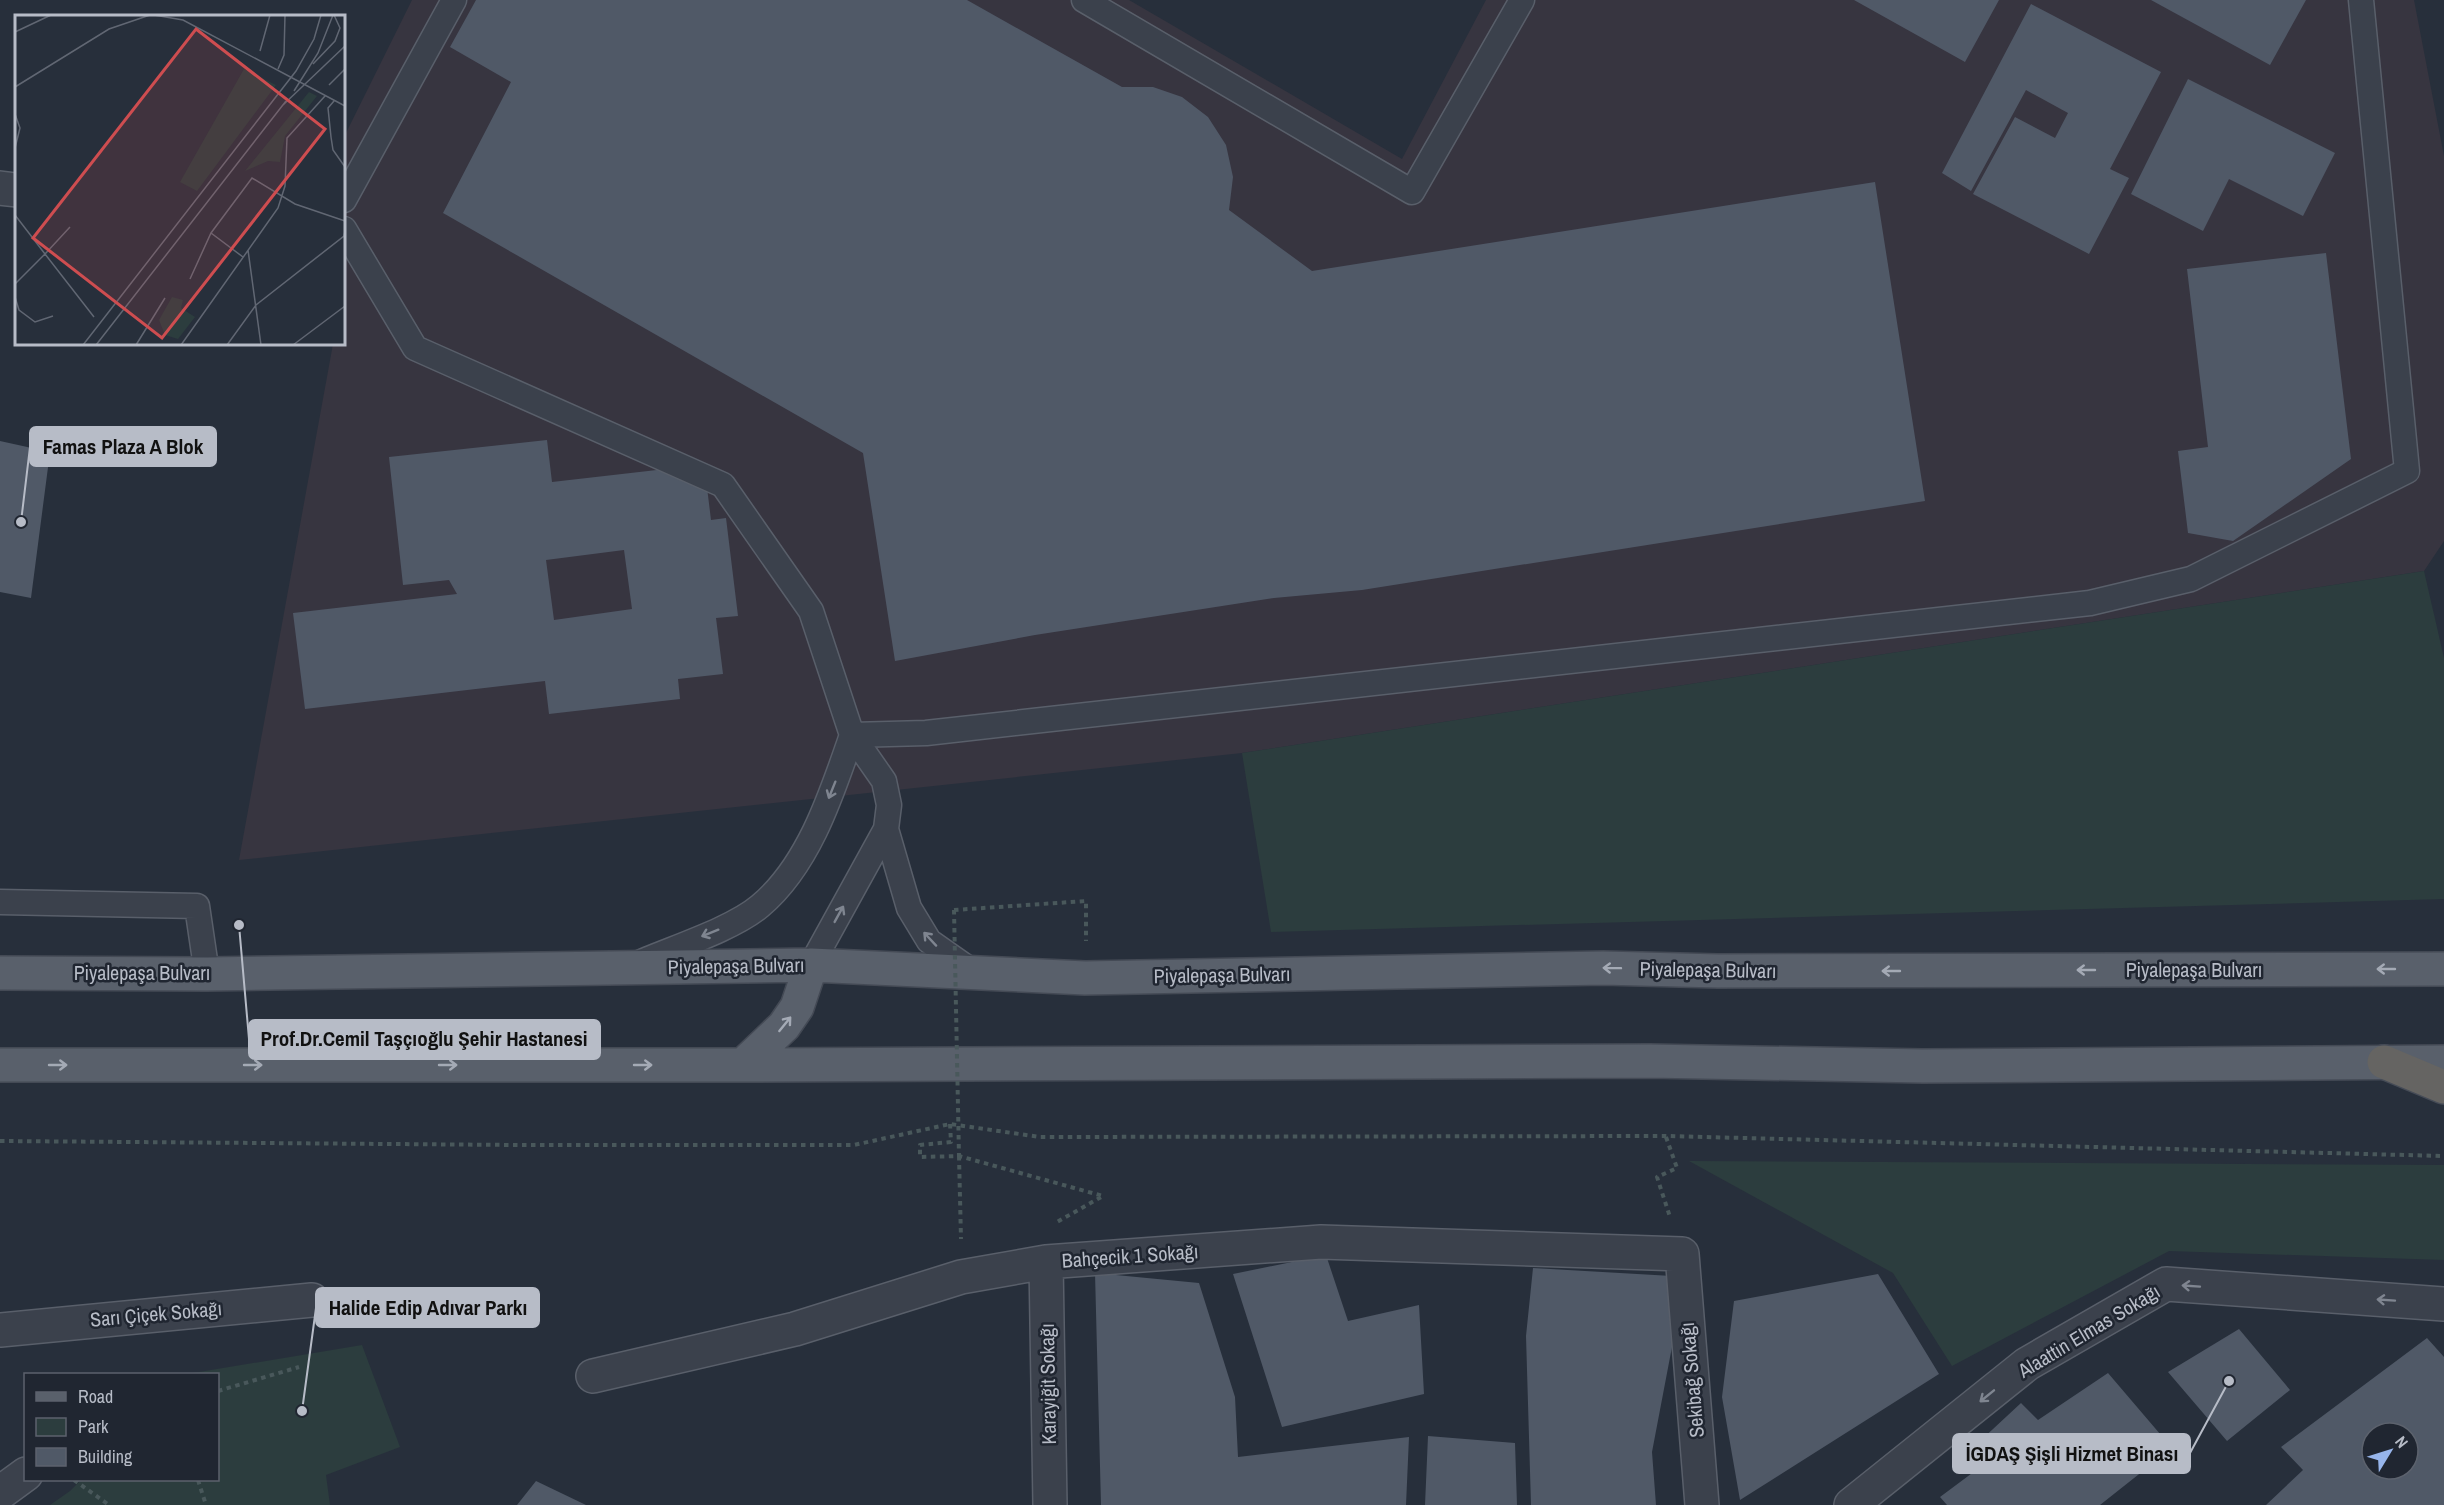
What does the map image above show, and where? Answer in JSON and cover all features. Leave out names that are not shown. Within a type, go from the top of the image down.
[{"type":"highway","points":[[2384,1062],[2444,1087]]},
{"type":"main road","name":"Piyalepaşa Bulvarı","points":[[0,973],[207,974],[811,965],[1085,978],[1603,968],[1718,971],[2444,969]]},
{"type":"main road","points":[[744,1065],[791,1017],[797,1007],[811,965]]},
{"type":"main road","points":[[0,1065],[744,1065],[1638,1061],[1923,1066],[2444,1062]]},
{"type":"street","points":[[0,188],[15,190]]},
{"type":"street","name":"Bahçecik 1 Sokağı","points":[[593,1376],[795,1329],[962,1277],[1046,1262],[1321,1242],[1682,1254]]},
{"type":"street","name":"Sekibağ Sokağı","points":[[1682,1254],[1702,1505]]},
{"type":"street","name":"Karayiğit Sokağı","points":[[1046,1262],[1050,1505]]},
{"type":"street","name":"Alaattin Elmas Sokağı","points":[[1851,1505],[2027,1364],[2166,1284],[2444,1304]]},
{"type":"street","name":"Sarı Çiçek Sokağı","points":[[0,1330],[312,1300]]},
{"type":"street","points":[[0,1493],[24,1475]]},
{"type":"lane","points":[[345,198],[454,0]]},
{"type":"lane","points":[[1084,0],[1412,192],[1522,0]]},
{"type":"lane","points":[[852,735],[938,732],[2091,603],[2192,579],[2407,471],[2361,0]]},
{"type":"lane","points":[[345,231],[416,348],[723,485],[811,611],[852,735],[884,780],[889,805],[886,829],[811,965]]},
{"type":"lane","points":[[629,968],[722,928],[759,907],[784,880],[813,836],[834,788],[852,735]]},
{"type":"lane","points":[[886,829],[909,908],[929,940],[976,974]]},
{"type":"lane","points":[[0,902],[197,906],[207,974]]},
{"type":"path","points":[[962,1277],[954,910],[1086,901]]},
{"type":"path","points":[[950,1124],[951,1143],[920,1145],[920,1157],[959,1156],[1103,1196],[1052,1225]]},
{"type":"path","points":[[0,1141],[854,1145],[950,1124],[1040,1137],[1666,1136],[2444,1156]]},
{"type":"path","points":[[1666,1136],[1677,1168],[1657,1177],[1682,1254]]},
{"type":"path","points":[[219,1391],[299,1367]]},
{"type":"path","points":[[77,1481],[110,1505]]},
{"type":"path","points":[[199,1481],[206,1505]]},
{"type":"shaded area","points":[[412,0],[1129,0],[1402,159],[1486,0],[2414,0],[2444,156],[2444,541],[2424,571],[1242,753],[239,860],[333,345],[345,345],[345,135]]},
{"type":"green space","points":[[2424,571],[2444,658],[2444,899],[1271,932],[1242,753]]},
{"type":"green space","points":[[1689,1161],[2444,1165],[2444,1260],[2169,1251],[1952,1366],[1893,1273]]},
{"type":"green space","points":[[362,1345],[400,1447],[326,1475],[330,1505],[50,1505],[80,1481],[219,1481],[219,1373],[193,1373]]},
{"type":"building","points":[[476,0],[967,0],[1122,87],[1153,87],[1182,97],[1208,117],[1226,145],[1233,177],[1229,210],[1312,271],[1875,182],[1925,501],[1362,590],[1274,598],[1035,635],[895,661],[863,453],[443,213],[511,82],[450,47]]},
{"type":"building","points":[[1854,0],[1999,0],[1965,62]]},
{"type":"building","points":[[2151,0],[2306,0],[2270,65]]},
{"type":"building","points":[[2031,4],[2161,72],[2110,169],[2129,178],[2089,254],[1973,194],[2015,117],[2055,138],[2068,113],[2026,90],[1971,191],[1942,173]]},
{"type":"building","points":[[2188,79],[2335,153],[2303,216],[2229,179],[2203,231],[2131,194]]},
{"type":"building","points":[[2326,253],[2351,459],[2233,541],[2188,533],[2178,451],[2208,447],[2187,269]]},
{"type":"building","points":[[547,440],[552,482],[683,467],[684,481],[706,479],[711,520],[726,518],[738,616],[716,618],[723,674],[678,679],[680,699],[549,714],[545,681],[305,709],[293,613],[457,594],[449,580],[403,585],[389,457]],"holes":[[[624,550],[632,609],[554,620],[546,560]]]},
{"type":"building","points":[[0,441],[50,452],[31,598],[0,592]]},
{"type":"building","points":[[1326,1255],[1348,1321],[1419,1305],[1424,1394],[1282,1427],[1233,1274]]},
{"type":"building","points":[[1533,1268],[1672,1276],[1675,1331],[1652,1452],[1656,1505],[1531,1505],[1526,1336]]},
{"type":"building","points":[[1095,1273],[1199,1283],[1235,1397],[1238,1457],[1409,1437],[1406,1505],[1101,1505]]},
{"type":"building","points":[[1878,1274],[1939,1374],[1740,1500],[1722,1397],[1734,1301]]},
{"type":"building","points":[[2239,1329],[2290,1390],[2227,1441],[2168,1372]]},
{"type":"building","points":[[2427,1338],[2444,1357],[2444,1505],[2266,1505],[2303,1470],[2281,1447]]},
{"type":"building","points":[[2108,1373],[2172,1448],[2100,1505],[1947,1505],[1940,1497],[1991,1459],[1979,1442],[2021,1403],[2038,1420]]},
{"type":"building","points":[[1428,1436],[1515,1443],[1517,1505],[1425,1505]]},
{"type":"building","points":[[536,1481],[586,1505],[517,1505]]},
{"type":"place","name":"Famas Plaza A Blok","points":[[21,522]]},
{"type":"place","name":"Prof.Dr.Cemil Taşçıoğlu Şehir Hastanesi","points":[[239,925]]},
{"type":"place","name":"İGDAŞ Şişli Hizmet Binası","points":[[2229,1381]]},
{"type":"place","name":"Halide Edip Adıvar Parkı","points":[[302,1411]]}]
